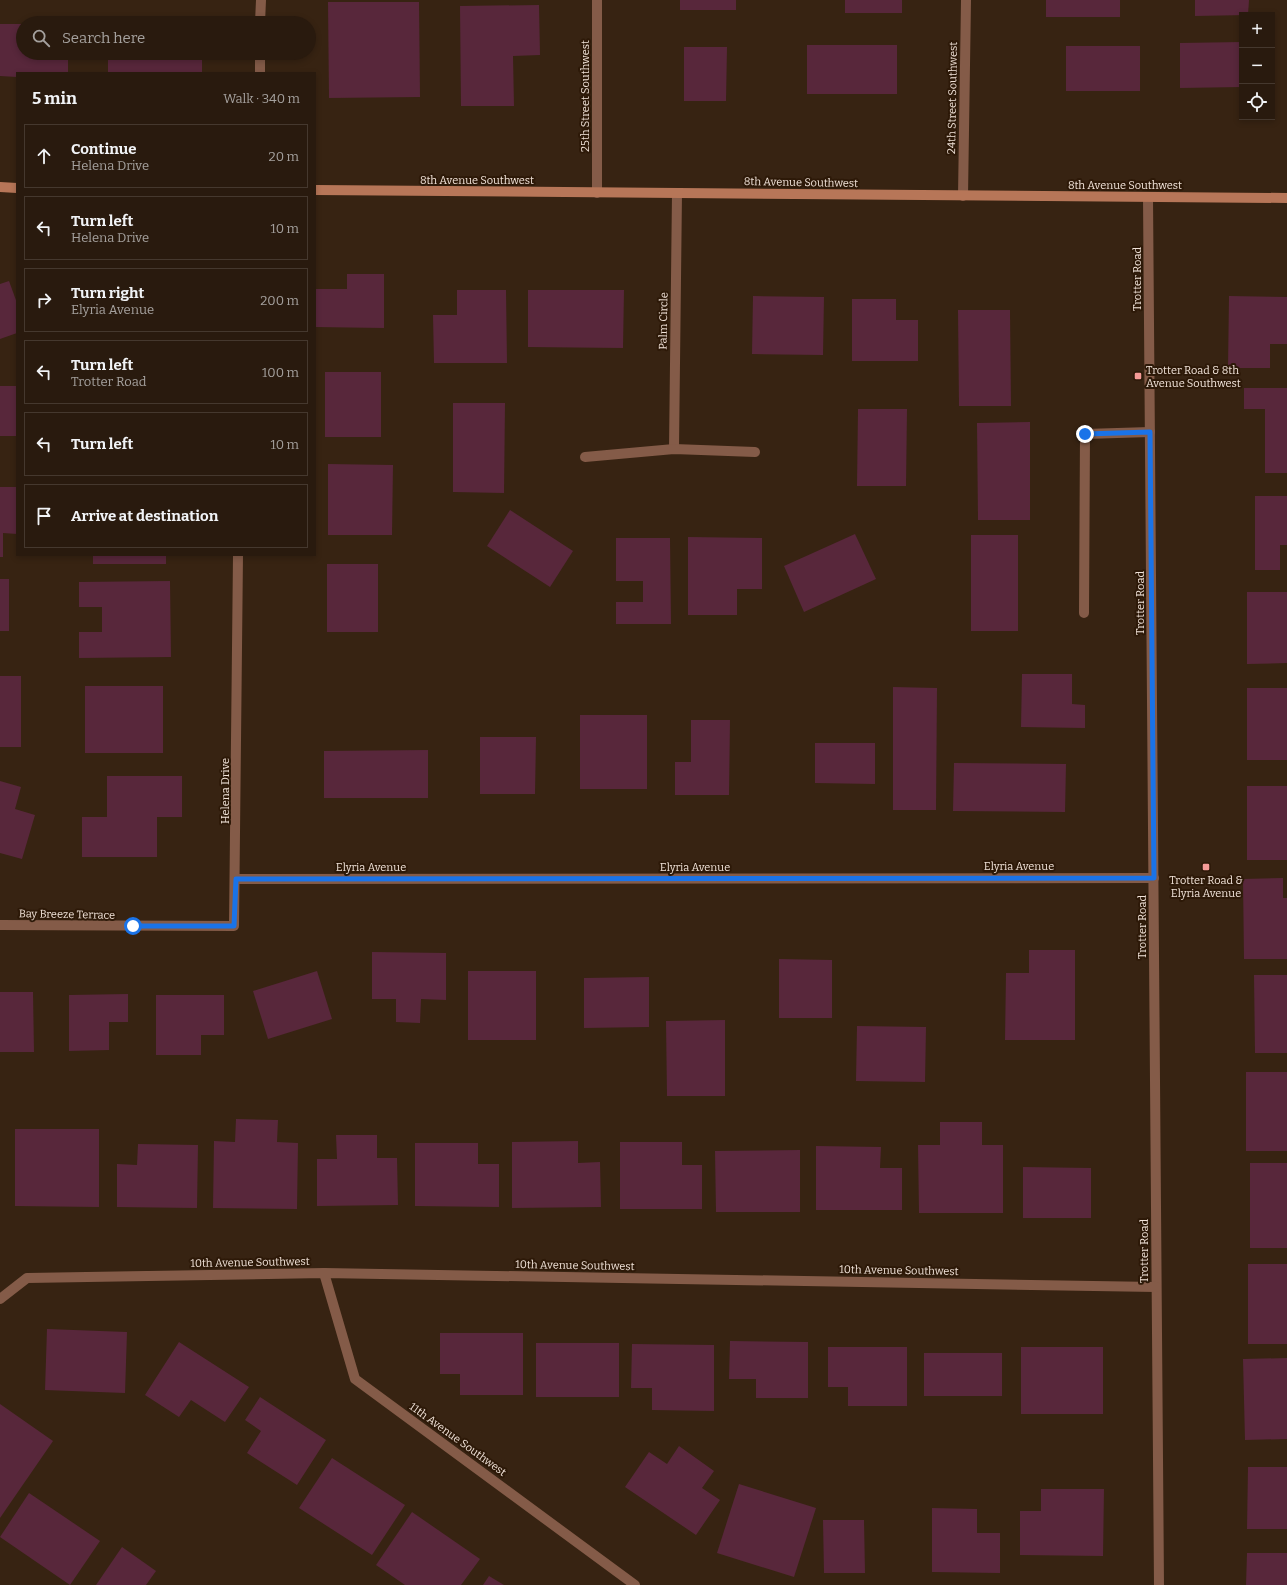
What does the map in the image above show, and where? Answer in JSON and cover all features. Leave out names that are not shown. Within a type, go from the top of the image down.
[{"type":"street","points":[[260,0],[260,16]]},
{"type":"street","name":"25th Street Southwest","points":[[597,0],[597,193]]},
{"type":"street","name":"24th Street Southwest","points":[[963,196],[966,0]]},
{"type":"street","points":[[260,60],[260,72]]},
{"type":"street","points":[[0,187],[16,188]]},
{"type":"street","name":"8th Avenue Southwest","points":[[316,190],[1287,198]]},
{"type":"street","name":"Palm Circle","points":[[674,449],[677,193]]},
{"type":"street","name":"Trotter Road","points":[[1148,197],[1159,1585]]},
{"type":"street","points":[[1084,613],[1085,434],[1150,432]]},
{"type":"street","points":[[585,457],[674,449],[755,452]]},
{"type":"street","name":"Helena Drive","points":[[133,926],[234,926],[236,879],[238,556]]},
{"type":"street","name":"Elyria Avenue","points":[[236,879],[1154,878]]},
{"type":"street","name":"Bay Breeze Terrace","points":[[0,925],[133,926]]},
{"type":"street","name":"10th Avenue Southwest","points":[[0,1299],[27,1278],[324,1273],[1156,1287]]},
{"type":"street","name":"11th Avenue Southwest","points":[[324,1273],[355,1379],[635,1585]]},
{"type":"building","points":[[680,0],[736,0],[736,10],[680,10]]},
{"type":"building","points":[[845,0],[902,0],[902,13],[845,13]]},
{"type":"building","points":[[1046,0],[1120,0],[1120,17],[1046,17]]},
{"type":"building","points":[[1195,0],[1249,0],[1248,12],[1239,12],[1239,15],[1195,16]]},
{"type":"building","points":[[328,2],[419,2],[420,97],[329,98]]},
{"type":"building","points":[[539,5],[540,55],[513,56],[514,106],[461,106],[460,6]]},
{"type":"building","points":[[0,24],[16,24],[16,60],[68,60],[68,72],[16,72],[16,77],[0,76]]},
{"type":"building","points":[[1239,42],[1239,87],[1180,88],[1180,43]]},
{"type":"building","points":[[807,45],[897,45],[897,94],[807,94]]},
{"type":"building","points":[[1066,46],[1140,46],[1140,91],[1066,91]]},
{"type":"building","points":[[684,47],[727,47],[726,101],[684,101]]},
{"type":"building","points":[[108,60],[202,60],[202,72],[108,72]]},
{"type":"building","points":[[347,274],[384,274],[384,328],[316,327],[316,289],[347,289]]},
{"type":"building","points":[[9,281],[16,300],[16,333],[0,339],[0,284]]},
{"type":"building","points":[[457,290],[506,290],[507,363],[434,363],[433,315],[457,315]]},
{"type":"building","points":[[528,290],[624,290],[623,348],[528,347]]},
{"type":"building","points":[[753,296],[824,297],[823,355],[752,354]]},
{"type":"building","points":[[1229,296],[1287,297],[1287,344],[1270,344],[1270,368],[1228,368]]},
{"type":"building","points":[[852,299],[896,299],[896,320],[918,320],[918,361],[852,361]]},
{"type":"building","points":[[958,310],[1010,310],[1011,406],[959,406]]},
{"type":"building","points":[[325,372],[381,372],[381,437],[325,437]]},
{"type":"building","points":[[0,386],[16,386],[16,436],[0,436]]},
{"type":"building","points":[[1244,388],[1287,388],[1287,473],[1265,473],[1265,409],[1244,409]]},
{"type":"building","points":[[453,403],[505,403],[504,493],[453,492]]},
{"type":"building","points":[[858,409],[907,409],[906,486],[857,486]]},
{"type":"building","points":[[1030,422],[1030,520],[978,520],[977,423]]},
{"type":"building","points":[[328,464],[393,465],[392,535],[328,535]]},
{"type":"building","points":[[0,487],[16,487],[16,534],[3,533],[3,557],[0,557]]},
{"type":"building","points":[[1255,496],[1287,496],[1287,545],[1280,545],[1280,570],[1255,570]]},
{"type":"building","points":[[510,510],[573,551],[550,587],[487,546]]},
{"type":"building","points":[[855,534],[876,579],[804,612],[784,566]]},
{"type":"building","points":[[971,535],[1018,535],[1018,631],[971,631]]},
{"type":"building","points":[[688,537],[762,538],[762,589],[737,589],[737,615],[688,615]]},
{"type":"building","points":[[616,538],[670,538],[671,624],[616,624],[616,602],[643,602],[643,581],[616,581]]},
{"type":"building","points":[[93,556],[166,556],[166,564],[93,564]]},
{"type":"building","points":[[327,564],[378,564],[378,632],[327,632]]},
{"type":"building","points":[[0,579],[9,579],[9,631],[0,631]]},
{"type":"building","points":[[170,581],[171,657],[79,658],[79,632],[102,632],[102,607],[79,607],[79,582]]},
{"type":"building","points":[[1247,592],[1287,592],[1287,663],[1247,664]]},
{"type":"building","points":[[1022,674],[1072,674],[1072,704],[1085,705],[1085,728],[1021,727]]},
{"type":"building","points":[[0,676],[21,676],[21,747],[0,747]]},
{"type":"building","points":[[85,686],[163,686],[163,753],[85,753]]},
{"type":"building","points":[[893,687],[937,688],[936,810],[893,810]]},
{"type":"building","points":[[1247,688],[1287,688],[1287,760],[1247,760]]},
{"type":"building","points":[[580,715],[647,715],[647,789],[580,789]]},
{"type":"building","points":[[691,720],[730,720],[729,795],[675,795],[675,762],[691,762]]},
{"type":"building","points":[[480,737],[536,737],[535,794],[480,794]]},
{"type":"building","points":[[815,743],[875,743],[875,784],[815,783]]},
{"type":"building","points":[[428,750],[428,798],[324,798],[324,751]]},
{"type":"building","points":[[954,763],[1066,764],[1065,812],[953,811]]},
{"type":"building","points":[[107,776],[182,776],[182,817],[157,817],[157,857],[82,857],[82,817],[107,817]]},
{"type":"building","points":[[0,781],[21,787],[15,809],[35,815],[22,859],[0,853]]},
{"type":"building","points":[[1247,786],[1287,786],[1287,860],[1247,860]]},
{"type":"building","points":[[1283,878],[1283,898],[1287,898],[1287,959],[1244,959],[1243,879]]},
{"type":"building","points":[[1029,950],[1075,950],[1075,1040],[1005,1040],[1006,973],[1029,973]]},
{"type":"building","points":[[372,952],[446,953],[446,1000],[421,999],[420,1023],[396,1022],[396,999],[372,999]]},
{"type":"building","points":[[779,959],[832,960],[832,1018],[779,1018]]},
{"type":"building","points":[[317,971],[332,1019],[268,1039],[253,991]]},
{"type":"building","points":[[468,971],[536,971],[536,1040],[468,1040]]},
{"type":"building","points":[[1254,975],[1287,975],[1287,1053],[1255,1053]]},
{"type":"building","points":[[649,977],[649,1027],[584,1028],[584,978]]},
{"type":"building","points":[[0,992],[33,992],[34,1052],[0,1052]]},
{"type":"building","points":[[128,994],[128,1022],[109,1022],[109,1050],[69,1051],[69,995]]},
{"type":"building","points":[[156,995],[224,995],[224,1035],[201,1035],[201,1055],[156,1055]]},
{"type":"building","points":[[725,1020],[725,1096],[667,1096],[666,1021]]},
{"type":"building","points":[[857,1026],[926,1027],[925,1082],[856,1081]]},
{"type":"building","points":[[1246,1072],[1287,1072],[1287,1151],[1246,1151]]},
{"type":"building","points":[[236,1119],[278,1120],[277,1142],[298,1143],[297,1209],[213,1208],[214,1141],[235,1142]]},
{"type":"building","points":[[940,1122],[982,1122],[982,1145],[1003,1145],[1003,1213],[919,1213],[918,1145],[940,1145]]},
{"type":"building","points":[[15,1129],[99,1129],[99,1207],[15,1206]]},
{"type":"building","points":[[336,1135],[377,1135],[377,1158],[397,1158],[398,1205],[317,1206],[317,1159],[337,1159]]},
{"type":"building","points":[[578,1141],[578,1163],[600,1162],[601,1207],[512,1208],[512,1142]]},
{"type":"building","points":[[620,1142],[682,1142],[682,1165],[702,1165],[702,1209],[620,1209]]},
{"type":"building","points":[[415,1143],[478,1143],[478,1164],[499,1164],[499,1207],[415,1206]]},
{"type":"building","points":[[138,1144],[198,1145],[197,1208],[117,1207],[117,1164],[137,1165]]},
{"type":"building","points":[[816,1146],[881,1147],[880,1168],[902,1168],[902,1210],[816,1210]]},
{"type":"building","points":[[800,1150],[800,1212],[716,1212],[715,1151]]},
{"type":"building","points":[[1250,1163],[1287,1163],[1287,1248],[1250,1248]]},
{"type":"building","points":[[1023,1167],[1091,1168],[1091,1218],[1023,1218]]},
{"type":"building","points":[[1248,1264],[1287,1264],[1287,1344],[1248,1344]]},
{"type":"building","points":[[47,1329],[127,1332],[125,1393],[45,1390]]},
{"type":"building","points":[[440,1333],[523,1333],[523,1395],[460,1395],[460,1374],[440,1374]]},
{"type":"building","points":[[730,1341],[808,1342],[808,1398],[756,1398],[756,1379],[729,1379]]},
{"type":"building","points":[[179,1342],[249,1387],[225,1422],[191,1400],[179,1417],[145,1395]]},
{"type":"building","points":[[536,1343],[619,1343],[619,1397],[536,1397]]},
{"type":"building","points":[[632,1344],[714,1345],[714,1411],[652,1410],[652,1388],[631,1388]]},
{"type":"building","points":[[828,1347],[907,1347],[907,1406],[848,1406],[848,1387],[828,1387]]},
{"type":"building","points":[[1021,1347],[1103,1347],[1103,1414],[1021,1414]]},
{"type":"building","points":[[924,1353],[1002,1353],[1002,1396],[924,1396]]},
{"type":"building","points":[[1287,1358],[1287,1439],[1245,1440],[1243,1359]]},
{"type":"building","points":[[260,1397],[326,1440],[297,1485],[247,1453],[261,1431],[245,1420]]},
{"type":"building","points":[[0,1404],[53,1441],[0,1518]]},
{"type":"building","points":[[679,1446],[714,1471],[702,1488],[720,1500],[696,1535],[625,1487],[649,1452],[667,1464]]},
{"type":"building","points":[[332,1458],[405,1505],[372,1555],[299,1508]]},
{"type":"building","points":[[1248,1467],[1287,1467],[1287,1529],[1247,1529]]},
{"type":"building","points":[[739,1484],[816,1508],[794,1577],[717,1553]]},
{"type":"building","points":[[1041,1489],[1104,1489],[1103,1556],[1020,1555],[1020,1511],[1041,1511]]},
{"type":"building","points":[[29,1493],[100,1541],[70,1585],[0,1537]]},
{"type":"building","points":[[932,1508],[977,1509],[977,1533],[1000,1533],[1000,1573],[932,1572]]},
{"type":"building","points":[[412,1512],[480,1559],[461,1585],[405,1585],[376,1565]]},
{"type":"building","points":[[823,1520],[864,1520],[865,1573],[824,1573]]},
{"type":"building","points":[[122,1547],[156,1571],[146,1585],[96,1585]]},
{"type":"building","points":[[1247,1553],[1287,1553],[1287,1585],[1246,1585]]},
{"type":"building","points":[[489,1576],[504,1585],[483,1585]]},
{"type":"place","name":"Trotter Road & 8th Avenue Southwest","points":[[1138,376]]},
{"type":"place","name":"Trotter Road & Elyria Avenue","points":[[1206,867]]},
{"type":"route","points":[[133,926],[234,926],[236,879],[1154,878],[1150,432],[1085,434]]}]
